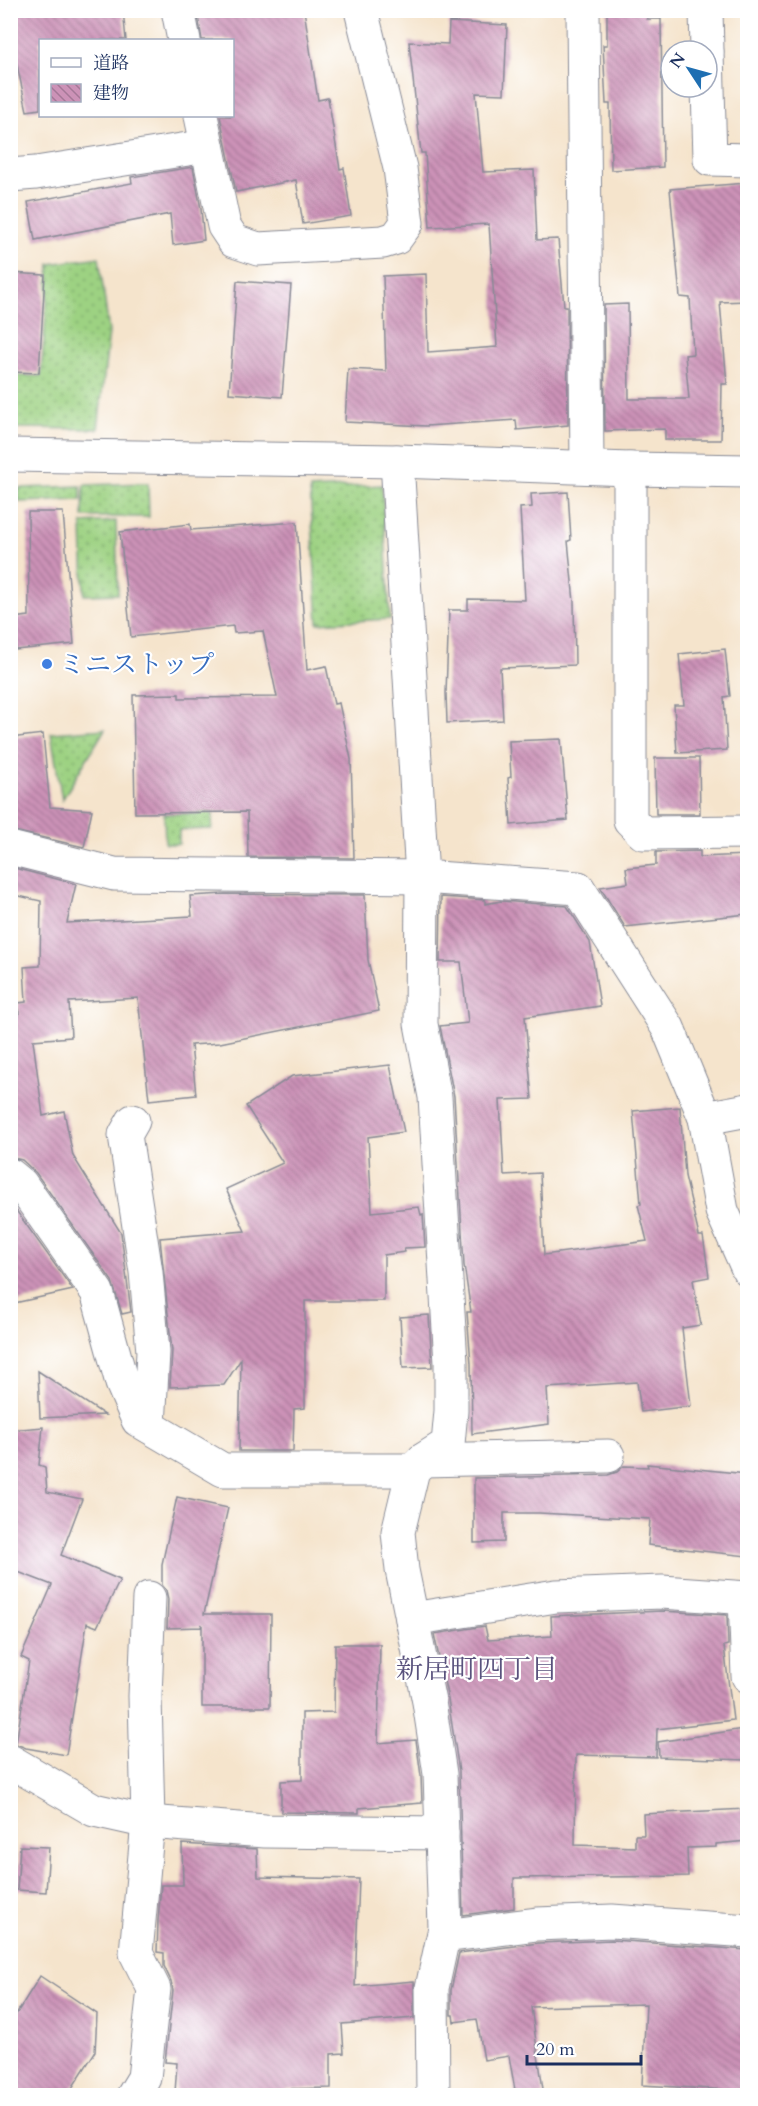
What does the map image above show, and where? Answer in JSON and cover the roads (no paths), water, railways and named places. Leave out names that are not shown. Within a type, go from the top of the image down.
[{"type":"street","points":[[178,10],[184,39]]},
{"type":"street","points":[[10,175],[36,173],[204,131],[224,226],[234,241],[258,249],[383,242],[396,238],[407,223],[400,168],[361,10]]},
{"type":"street","points":[[583,10],[587,467]]},
{"type":"street","points":[[706,10],[707,39]]},
{"type":"street","points":[[708,99],[710,159],[747,160]]},
{"type":"street","points":[[10,455],[397,461],[747,471]]},
{"type":"street","points":[[397,461],[422,877],[421,1024],[435,1097],[451,1363],[448,1444],[418,1465],[398,1532],[402,1570],[429,1702],[440,1774],[445,1928],[432,1988],[433,2096]]},
{"type":"street","points":[[630,469],[630,820],[643,833],[747,832]]},
{"type":"street","points":[[10,848],[114,874],[422,877],[578,888],[668,1028],[705,1118],[722,1211],[747,1269]]},
{"type":"street","points":[[705,1118],[747,1110]]},
{"type":"street","points":[[134,1121],[126,1135],[146,1272],[152,1340],[149,1426]]},
{"type":"street","points":[[10,1175],[21,1184],[97,1292],[122,1383],[138,1420],[223,1470],[418,1465],[608,1456]]},
{"type":"street","points":[[412,1619],[556,1596],[662,1592],[746,1598],[747,1676]]},
{"type":"street","points":[[134,2096],[144,2078],[154,1989],[136,1953],[148,1822],[145,1696],[149,1598]]},
{"type":"street","points":[[10,1761],[94,1810],[148,1822],[265,1831],[442,1833]]},
{"type":"street","points":[[444,1936],[537,1924],[612,1921],[747,1931]]},
{"type":"place","name":"ミニストップ","points":[[47,664]]},
{"type":"district","name":"新居町四丁目","points":[[477,1669]]}]
